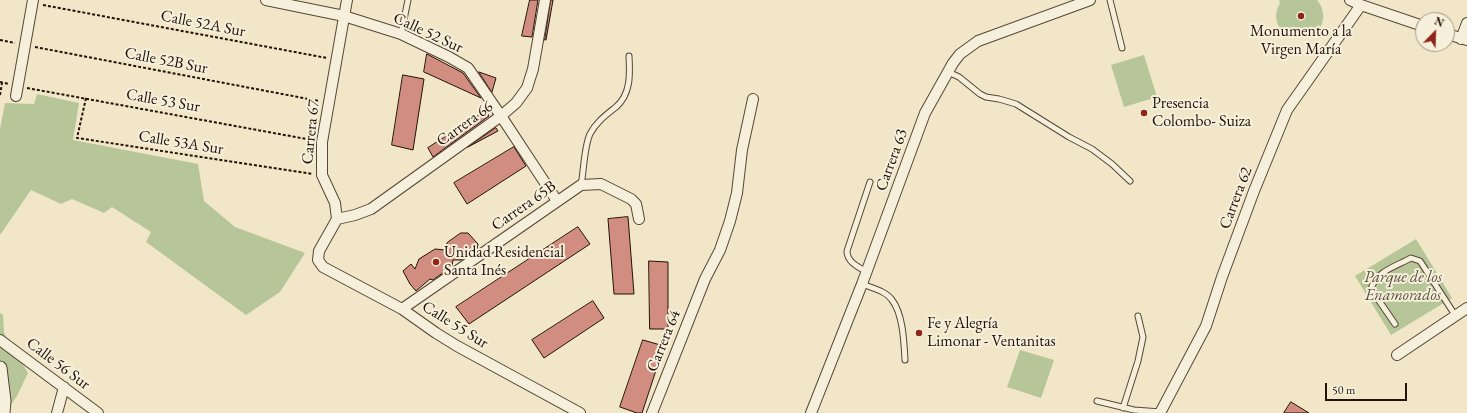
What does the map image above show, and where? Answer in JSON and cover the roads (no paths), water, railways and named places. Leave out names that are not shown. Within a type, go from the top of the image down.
[{"type":"street","name":"Calle 52 Sur","points":[[266,0],[344,16],[401,34],[449,57],[468,68],[502,116],[557,201]]},
{"type":"street","name":"Carrera 67","points":[[337,219],[335,203],[322,176],[322,142],[347,0]]},
{"type":"street","name":"Carrera 66","points":[[337,219],[356,215],[371,209],[502,116],[516,103],[527,88],[533,69],[545,0]]},
{"type":"street","name":"Carrera 63","points":[[811,413],[867,272],[925,113],[960,54],[978,41],[1090,0]]},
{"type":"street","points":[[1350,0],[1361,6],[1415,23]]},
{"type":"street","points":[[17,91],[33,1]]},
{"type":"street","name":"Carrera 62","points":[[1160,413],[1206,326],[1222,277],[1251,199],[1287,110],[1361,6]]},
{"type":"street","points":[[1464,40],[1467,23]]},
{"type":"street","name":"Carrera 64","points":[[652,413],[705,279],[720,250],[730,221],[737,193],[742,150],[753,99]]},
{"type":"street","name":"Carrera 65B","points":[[402,309],[581,185],[601,184],[631,199],[636,204],[639,219]]},
{"type":"street","name":"Calle 55 Sur","points":[[337,219],[319,251],[318,260],[323,267],[402,309],[457,346],[580,413]]},
{"type":"street","points":[[1397,355],[1454,315],[1467,308]]},
{"type":"street","name":"Calle 56 Sur","points":[[0,340],[98,413]]},
{"type":"street","points":[[0,368],[4,401],[3,413]]},
{"type":"street","points":[[57,413],[64,387]]},
{"type":"lane","points":[[401,34],[408,0]]},
{"type":"lane","points":[[1110,0],[1122,48]]},
{"type":"lane","points":[[581,185],[590,135],[595,126],[621,102],[628,87],[630,74],[629,56]]},
{"type":"lane","points":[[948,72],[959,77],[980,94],[986,97],[1016,104],[1069,137],[1092,149],[1112,164],[1130,181]]},
{"type":"lane","points":[[867,272],[850,260],[847,255],[847,251],[870,182]]},
{"type":"lane","points":[[1395,324],[1371,288],[1373,281],[1379,275],[1411,258],[1420,261],[1454,315]]},
{"type":"lane","points":[[862,284],[882,292],[892,299],[898,310],[906,360]]},
{"type":"lane","points":[[1123,408],[1138,361],[1142,337],[1138,316]]},
{"type":"lane","points":[[1097,401],[1123,408],[1160,413]]},
{"type":"place","name":"Monumento a la Virgen María","points":[[1301,16]]},
{"type":"place","name":"Presencia Colombo- Suiza","points":[[1144,113]]},
{"type":"place","name":"Unidad Residencial Santa Inés","points":[[436,262]]},
{"type":"place","name":"Fe y Alegría Limonar - Ventanitas","points":[[919,333]]},
{"type":"park label","name":"Parque de los Enamorados","points":[[1403,287]]}]
